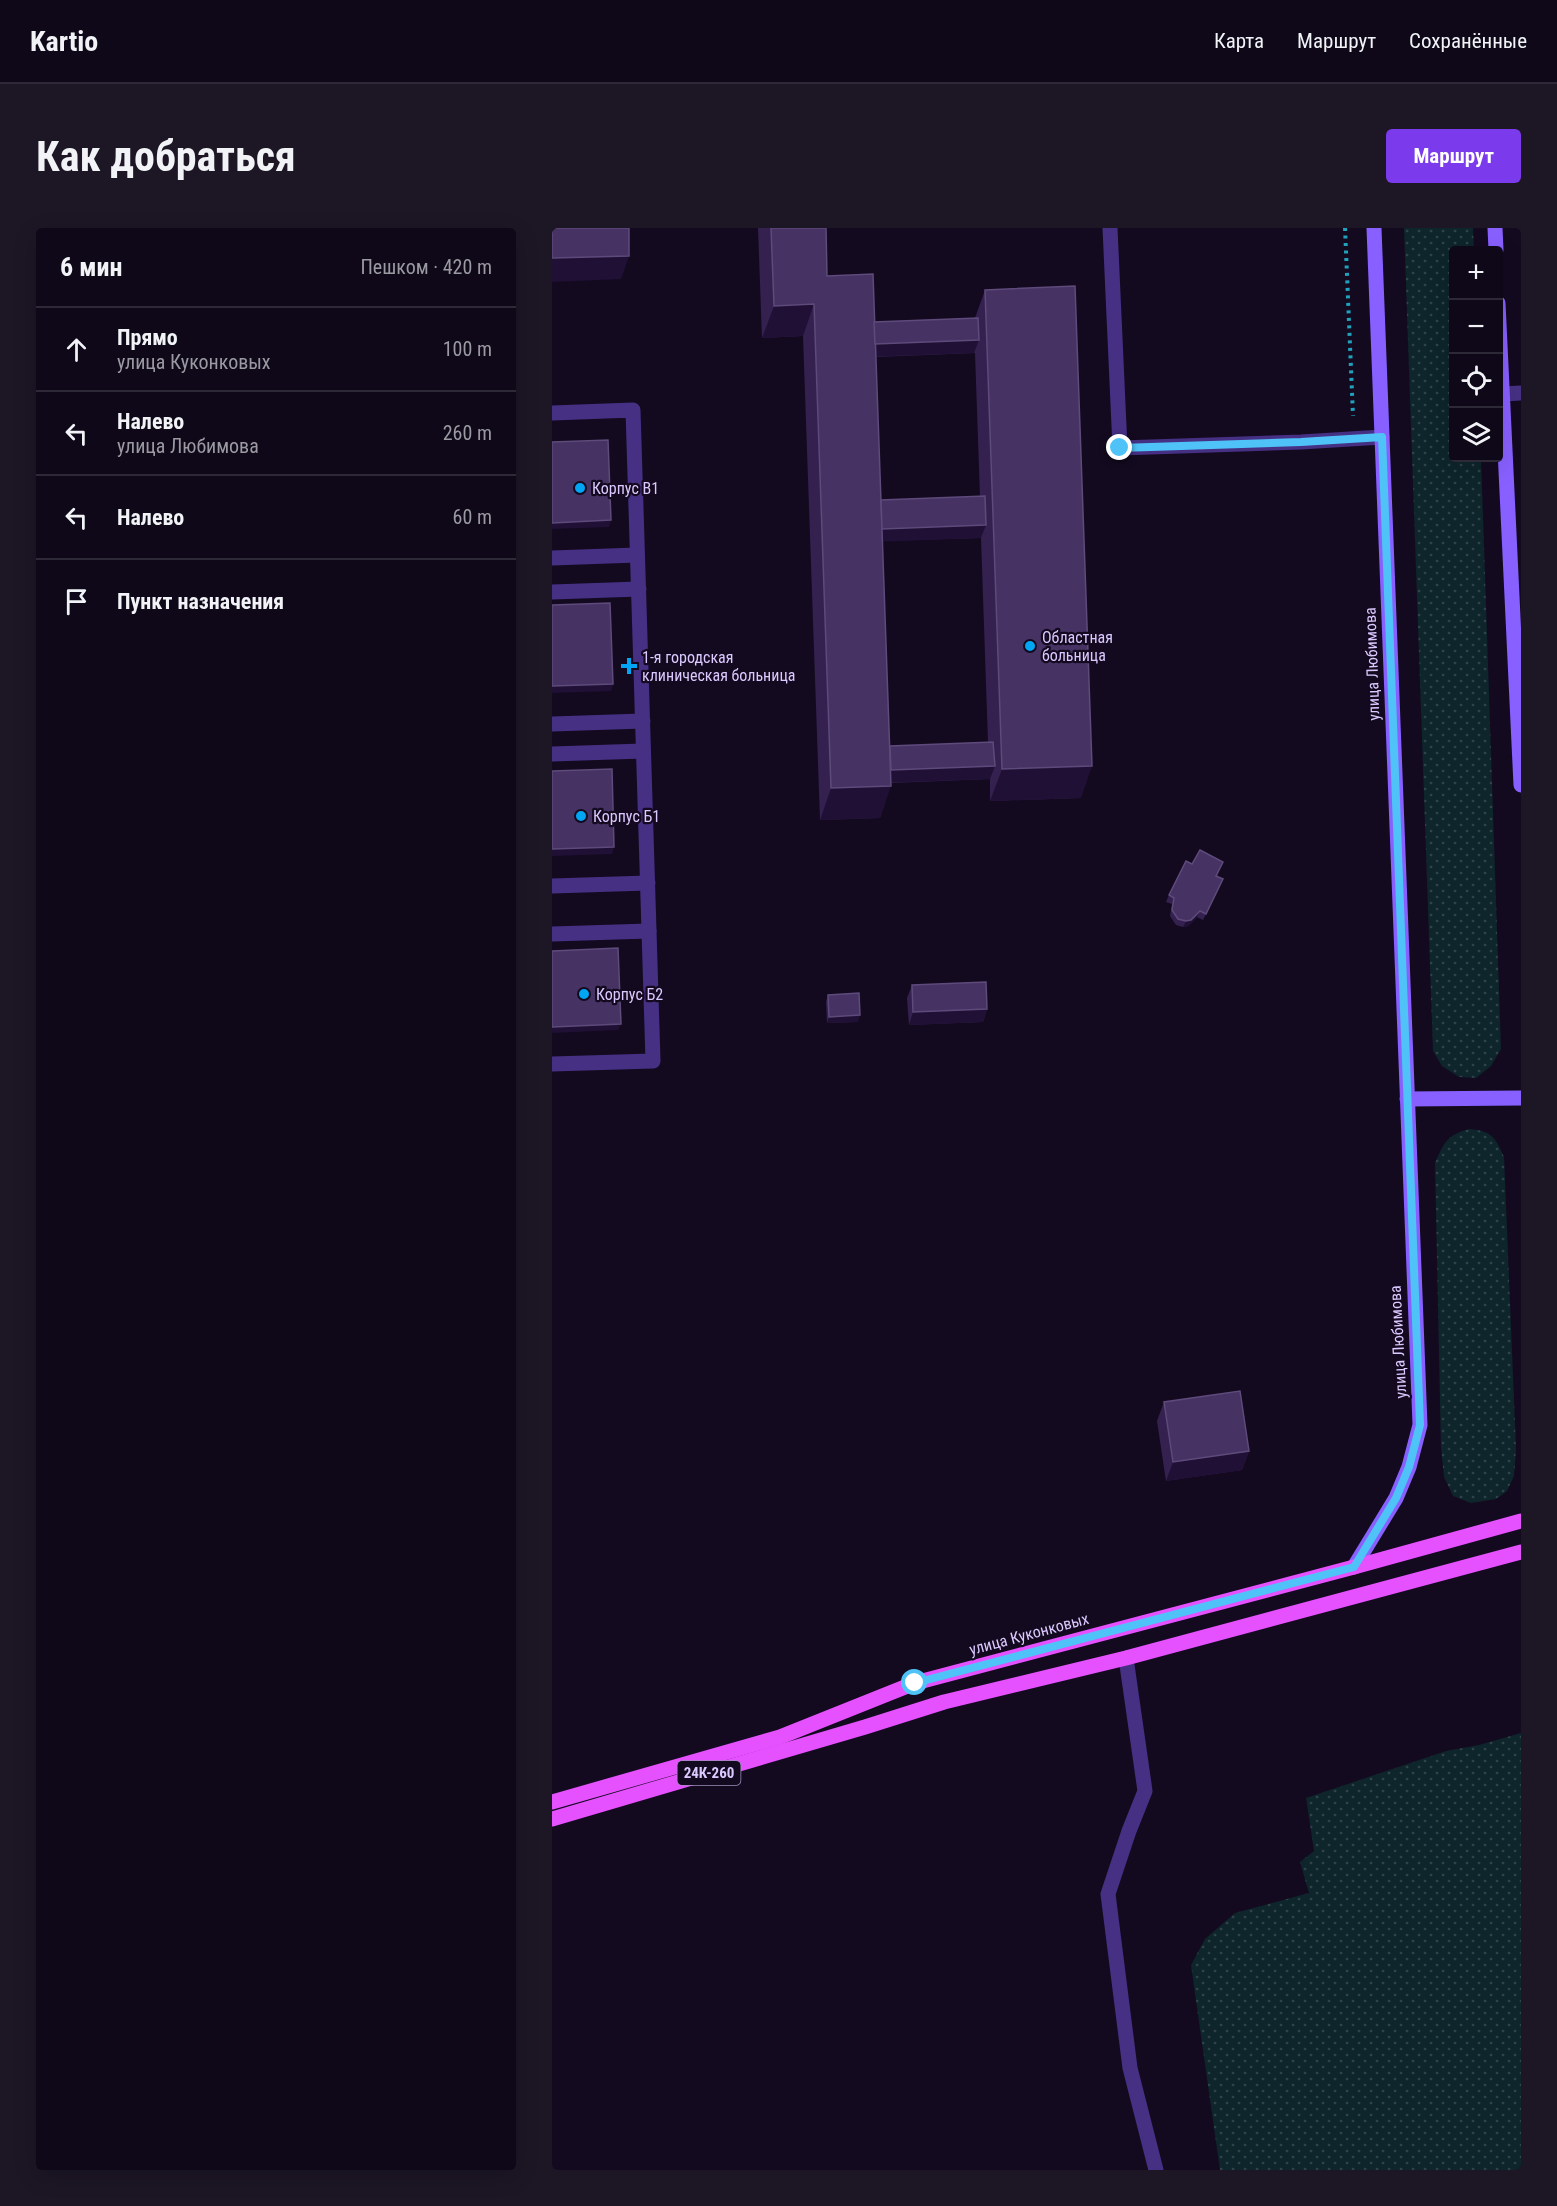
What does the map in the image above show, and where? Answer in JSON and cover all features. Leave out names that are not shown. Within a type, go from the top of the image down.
[{"type":"main road","name":"улица Любимова","points":[[1354,1567],[1396,1498],[1409,1467],[1420,1425],[1374,228]]},
{"type":"main road","points":[[1495,228],[1496,246]]},
{"type":"main road","points":[[1503,394],[1521,785]]},
{"type":"main road","points":[[1407,1099],[1521,1098]]},
{"type":"main road","name":"улица Куконковых","points":[[552,1802],[780,1737],[915,1683],[1521,1521]]},
{"type":"main road","name":"24К-260","points":[[552,1819],[865,1728],[944,1702],[1126,1658],[1521,1552]]},
{"type":"street","points":[[1110,228],[1120,448],[1382,437]]},
{"type":"street","points":[[1503,394],[1521,393]]},
{"type":"street","points":[[552,413],[633,410],[653,1061],[552,1064]]},
{"type":"street","points":[[552,558],[637,555]]},
{"type":"street","points":[[552,592],[639,589]]},
{"type":"street","points":[[552,724],[643,721]]},
{"type":"street","points":[[552,754],[643,751]]},
{"type":"street","points":[[552,886],[648,882]]},
{"type":"street","points":[[552,934],[649,931]]},
{"type":"street","points":[[1126,1658],[1145,1791],[1108,1893],[1130,2068],[1156,2170]]},
{"type":"path","points":[[1345,228],[1354,437]]},
{"type":"green space","points":[[1404,228],[1473,228],[1474,246],[1449,246],[1449,462],[1481,462],[1501,1049],[1491,1066],[1476,1078],[1459,1077],[1442,1066],[1433,1051]]},
{"type":"green space","points":[[1469,1129],[1483,1131],[1492,1136],[1504,1157],[1516,1449],[1514,1476],[1507,1491],[1496,1499],[1471,1503],[1453,1496],[1444,1477],[1441,1447],[1435,1163],[1451,1137]]},
{"type":"green space","points":[[1521,1733],[1521,2170],[1220,2170],[1191,1965],[1205,1939],[1235,1913],[1309,1893],[1300,1862],[1314,1851],[1306,1798],[1446,1751],[1479,1745]]},
{"type":"building","points":[[552,228],[629,228],[629,256],[552,258]]},
{"type":"building","points":[[771,228],[826,228],[827,276],[873,274],[891,786],[831,788],[814,304],[774,306]]},
{"type":"building","name":"Областная больница","points":[[1075,286],[1092,766],[1002,769],[985,290]]},
{"type":"building","points":[[978,318],[979,340],[875,344],[874,322]]},
{"type":"building","name":"Корпус В1","points":[[608,440],[611,520],[552,523],[552,442]]},
{"type":"building","points":[[985,496],[986,525],[882,529],[881,500]]},
{"type":"building","points":[[610,603],[613,684],[552,686],[552,605]]},
{"type":"building","points":[[993,742],[995,766],[891,770],[890,746]]},
{"type":"building","name":"Корпус Б1","points":[[612,769],[614,847],[552,849],[552,771]]},
{"type":"building","points":[[1200,850],[1223,862],[1216,876],[1223,879],[1206,914],[1200,911],[1191,920],[1178,919],[1172,910],[1174,898],[1169,895],[1186,861],[1192,864]]},
{"type":"building","name":"Корпус Б2","points":[[618,948],[621,1024],[552,1027],[552,951]]},
{"type":"building","points":[[986,982],[987,1009],[913,1012],[912,985]]},
{"type":"building","points":[[859,993],[860,1015],[829,1017],[828,995]]},
{"type":"building","points":[[1240,1391],[1249,1451],[1173,1462],[1164,1402]]},
{"type":"place","name":"Корпус В1","points":[[580,488]]},
{"type":"place","name":"Областная больница","points":[[1030,646]]},
{"type":"place","name":"1-я городская клиническая больница","points":[[629,666]]},
{"type":"place","name":"Корпус Б1","points":[[581,816]]},
{"type":"place","name":"Корпус Б2","points":[[584,994]]},
{"type":"route","points":[[915,1683],[1354,1567],[1396,1498],[1409,1467],[1420,1425],[1382,437],[1120,448]]}]
